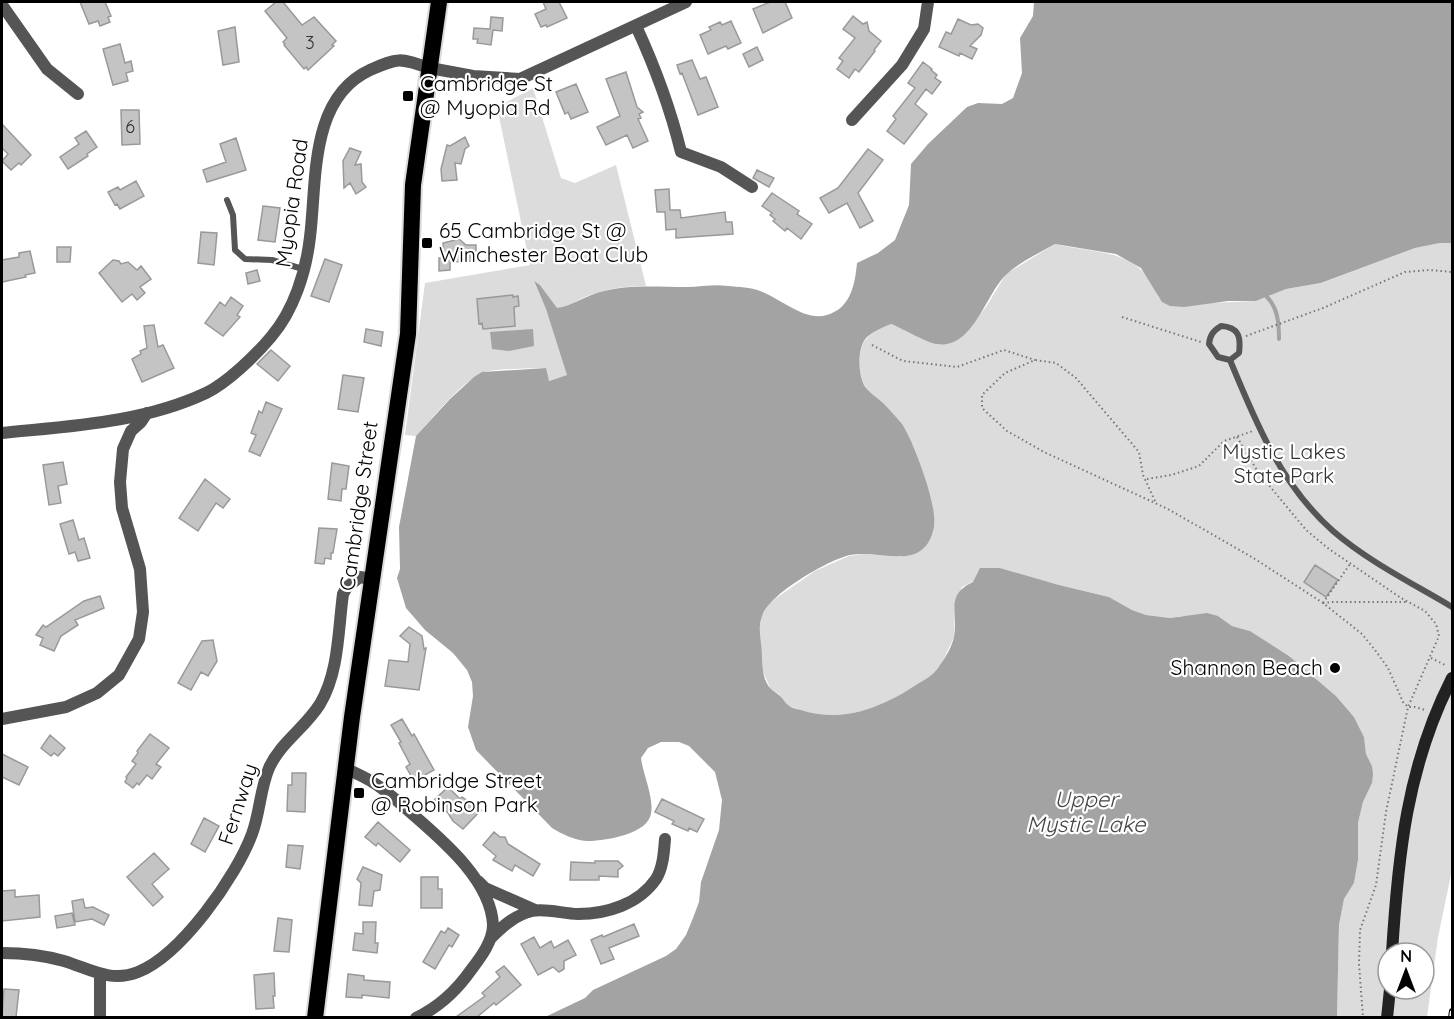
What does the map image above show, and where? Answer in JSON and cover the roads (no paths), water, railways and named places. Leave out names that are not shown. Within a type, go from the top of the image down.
[{"type":"highway","name":"Cambridge Street","points":[[315,1017],[345,768],[409,324],[413,185],[439,2]]},
{"type":"main road","points":[[1393,941],[1398,870],[1406,814],[1416,769],[1435,716],[1452,678]]},
{"type":"main road","points":[[1387,1017],[1388,1001]]},
{"type":"street","name":"Myopia Road","points":[[2,433],[122,419],[147,413],[207,392],[227,379],[271,337],[290,310],[303,269],[310,237],[312,192],[324,126],[334,102],[359,75],[388,62],[404,59],[430,68],[473,76],[520,79],[684,2]]},
{"type":"street","points":[[852,120],[902,65],[924,29],[928,2]]},
{"type":"street","points":[[2,5],[46,69],[78,94]]},
{"type":"street","points":[[636,26],[656,71],[681,152],[721,167],[752,187]]},
{"type":"street","points":[[2,719],[66,707],[97,693],[118,675],[139,639],[142,612],[140,569],[122,508],[120,482],[123,449],[131,431],[147,413]]},
{"type":"street","name":"Fernway","points":[[2,953],[33,954],[114,978],[138,972],[160,960],[205,914],[242,857],[260,810],[269,767],[285,744],[308,721],[334,674],[343,594],[347,587],[360,577],[371,579]]},
{"type":"street","points":[[345,768],[376,783],[452,849],[485,888],[535,910],[580,914],[607,910],[633,901],[657,878],[663,858],[665,839]]},
{"type":"street","points":[[473,876],[490,910],[493,925],[491,938]]},
{"type":"street","points":[[416,1017],[444,1000],[462,982],[491,938],[508,922],[535,910]]},
{"type":"street","points":[[100,974],[100,1017]]},
{"type":"lane","points":[[227,200],[233,215],[235,250],[245,259],[272,260],[303,269]]},
{"type":"lane","points":[[1221,326],[1229,326],[1240,338],[1239,353],[1230,360],[1218,357],[1209,344],[1214,330],[1221,326]]},
{"type":"lane","points":[[1230,360],[1258,429],[1284,474],[1332,529],[1373,560],[1452,607]]},
{"type":"water","name":"Upper Mystic Lake","points":[[1034,2],[1452,2],[1452,243],[1415,248],[1321,283],[1286,289],[1256,301],[1228,301],[1184,307],[1170,306],[1162,302],[1141,268],[1116,254],[1055,244],[1025,261],[1000,281],[978,318],[961,338],[950,343],[937,344],[891,324],[873,333],[867,337],[861,347],[862,380],[866,388],[891,411],[907,433],[929,490],[934,527],[929,541],[921,550],[911,555],[850,555],[814,571],[787,588],[767,607],[762,616],[760,626],[765,679],[769,687],[789,706],[816,714],[846,714],[890,700],[930,677],[942,662],[954,637],[956,599],[964,587],[973,582],[980,568],[1000,568],[1109,597],[1146,615],[1170,618],[1207,613],[1218,616],[1232,626],[1250,631],[1289,656],[1336,696],[1354,717],[1364,737],[1366,754],[1372,766],[1372,783],[1363,802],[1358,823],[1358,860],[1354,883],[1344,899],[1339,925],[1337,1017],[545,1017],[585,998],[593,990],[666,956],[676,949],[686,935],[699,902],[701,882],[719,830],[722,800],[715,772],[689,746],[679,742],[661,742],[648,748],[641,758],[651,804],[650,817],[646,823],[622,836],[603,840],[582,840],[552,828],[476,750],[468,727],[473,696],[472,682],[467,670],[453,653],[425,630],[406,608],[397,578],[400,569],[399,527],[416,436],[450,399],[482,372],[546,368],[549,381],[567,375],[546,309],[534,281],[540,285],[557,308],[600,292],[622,288],[718,285],[756,290],[810,315],[819,316],[835,312],[847,301],[853,287],[857,263],[878,253],[895,240],[909,205],[911,164],[928,144],[967,107],[978,103],[1002,104],[1013,98],[1022,73],[1020,38],[1033,16]]},
{"type":"water","points":[[533,329],[534,346],[509,351],[492,349],[490,332]]},
{"type":"waterway","points":[[1267,297],[1276,311],[1279,339]]},
{"type":"railway","points":[[1451,1018],[1452,1011]]},
{"type":"place","name":"Cambridge St @ Myopia Rd","points":[[408,96]]},
{"type":"place","name":"65 Cambridge St @ Winchester Boat Club","points":[[427,243]]},
{"type":"place","name":"Shannon Beach","points":[[1335,668]]},
{"type":"place","name":"Cambridge Street @ Robinson Park","points":[[359,793]]},
{"type":"park label","name":"Mystic Lakes State Park","points":[[1284,464]]}]
